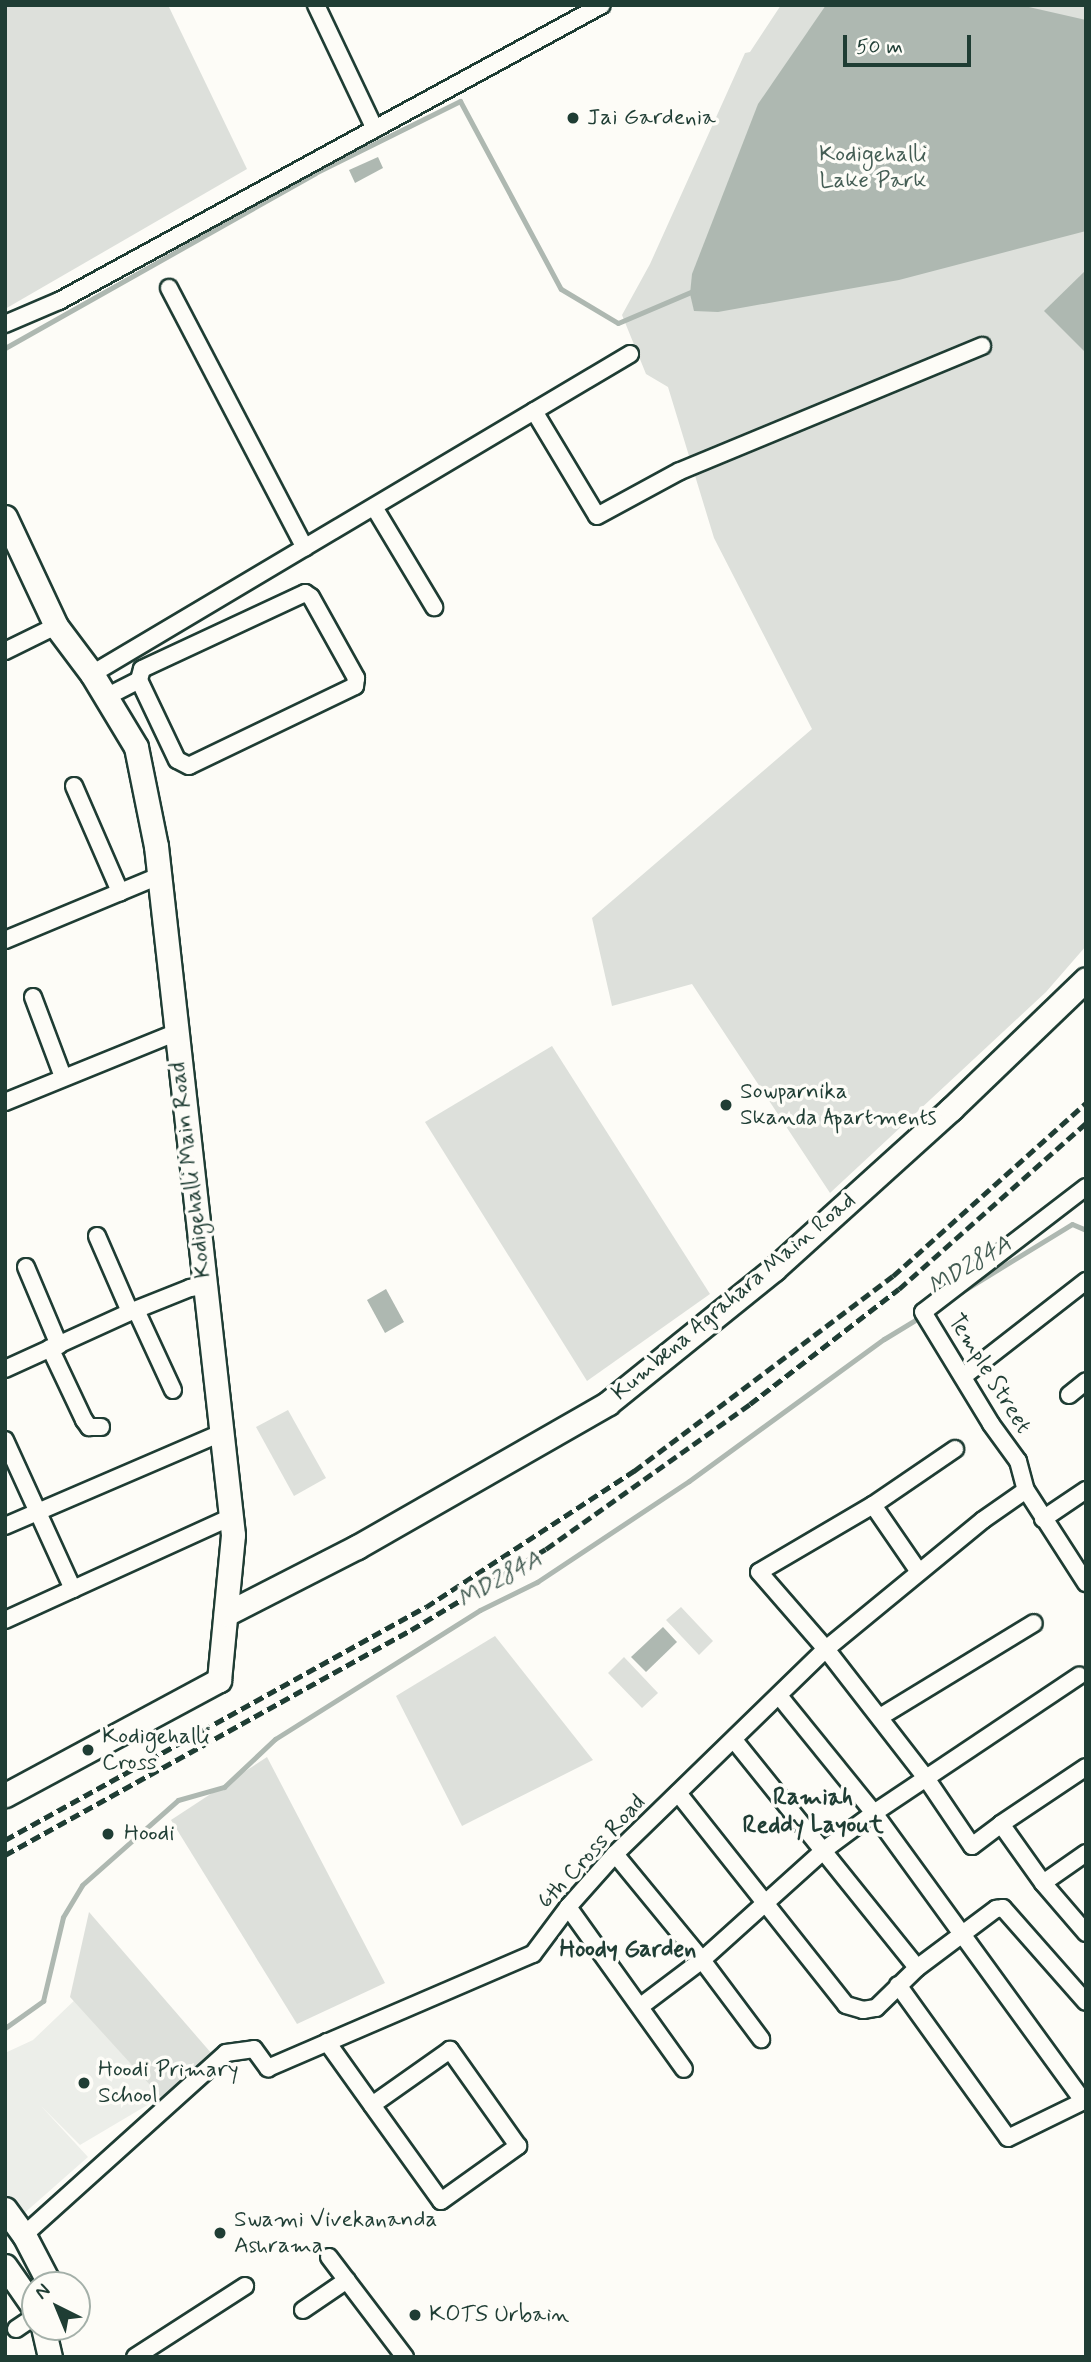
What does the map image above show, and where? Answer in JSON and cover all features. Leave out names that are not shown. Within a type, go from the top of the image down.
[{"type":"street","points":[[316,5],[375,128]]},
{"type":"street","points":[[5,324],[59,301],[602,5]]},
{"type":"street","points":[[169,288],[304,548]]},
{"type":"street","points":[[534,411],[597,516],[680,471],[982,346]]},
{"type":"street","points":[[92,674],[630,354]]},
{"type":"street","points":[[374,507],[434,607]]},
{"type":"street","name":"Kodigehalli Main Road","points":[[5,517],[56,626],[92,674],[136,747],[159,876],[233,1535],[219,1680],[5,1795]]},
{"type":"street","points":[[106,697],[139,680],[142,669],[304,593],[311,597],[356,678],[355,686],[189,766],[177,760],[139,680]]},
{"type":"street","points":[[5,652],[56,626]]},
{"type":"street","points":[[75,786],[120,892]]},
{"type":"street","points":[[6,936],[159,876]]},
{"type":"street","name":"Kumbena Agrahara Main Road","points":[[226,1614],[357,1547],[608,1403],[774,1269],[951,1109],[1086,979]]},
{"type":"street","points":[[33,997],[63,1077]]},
{"type":"street","points":[[5,1102],[175,1033]]},
{"type":"street","name":"Temple Street","points":[[1086,1187],[923,1312],[991,1424],[1017,1461],[1026,1490],[1043,1519],[1080,1562],[1086,1583]]},
{"type":"street","points":[[97,1236],[173,1390]]},
{"type":"street","points":[[26,1267],[84,1420],[89,1427],[101,1427]]},
{"type":"street","points":[[964,1376],[1086,1281]]},
{"type":"street","points":[[5,1369],[133,1311],[190,1288],[204,1286]]},
{"type":"street","points":[[1069,1395],[1086,1381]]},
{"type":"street","points":[[5,1526],[221,1433]]},
{"type":"street","points":[[5,1440],[73,1589]]},
{"type":"street","points":[[955,1449],[873,1505],[760,1572],[880,1717],[972,1846],[1086,1767]]},
{"type":"street","name":"6th Cross Road","points":[[15,2234],[226,2053],[254,2049],[268,2068],[533,1954],[568,1907],[615,1854],[827,1650],[919,1572],[1026,1490]]},
{"type":"street","points":[[1043,1519],[1086,1490]]},
{"type":"street","points":[[873,1505],[919,1572]]},
{"type":"street","points":[[5,1620],[231,1517]]},
{"type":"street","points":[[880,1717],[1034,1623]]},
{"type":"street","points":[[641,2006],[702,1960],[824,1850],[1079,1676]]},
{"type":"street","points":[[780,1697],[874,1814],[1085,2100],[1008,2138],[898,1985]]},
{"type":"street","points":[[734,1740],[917,1968]]},
{"type":"street","points":[[678,1793],[846,2005],[863,2010],[876,2008],[917,1968],[996,1909],[1007,1910],[1086,2002]]},
{"type":"street","points":[[1001,1824],[1043,1883],[1086,1933]]},
{"type":"street","points":[[1043,1883],[1086,1853]]},
{"type":"street","points":[[615,1854],[702,1960],[761,2039]]},
{"type":"street","points":[[568,1907],[684,2069]]},
{"type":"street","points":[[327,2042],[372,2105],[441,2201],[518,2146],[450,2050],[372,2105]]},
{"type":"street","points":[[5,2209],[33,2271]]},
{"type":"street","points":[[15,2234],[40,2271]]},
{"type":"street","points":[[329,2257],[405,2357]]},
{"type":"street","points":[[5,2266],[21,2289]]},
{"type":"street","points":[[303,2309],[347,2280]]},
{"type":"street","points":[[5,2284],[21,2307]]},
{"type":"street","points":[[135,2357],[245,2286]]},
{"type":"shaded area","name":"Kodigehalli Lake Park","points":[[826,5],[1020,5],[1086,20],[1086,231],[899,280],[718,312],[694,311],[690,294],[692,274],[758,104]]},
{"type":"shaded area","points":[[378,157],[383,168],[355,183],[349,170]]},
{"type":"shaded area","points":[[1086,270],[1086,353],[1044,311]]},
{"type":"shaded area","points":[[386,1289],[404,1322],[385,1333],[367,1300]]},
{"type":"shaded area","points":[[663,1627],[677,1642],[646,1672],[631,1657]]},
{"type":"shaded area","name":"Hoodi Primary School","points":[[80,1995],[161,2097],[80,2145],[41,2106],[88,2157],[21,2216],[5,2197],[5,2053],[33,2040]]},
{"type":"green space","points":[[5,5],[168,5],[247,169],[5,309]]},
{"type":"green space","points":[[781,5],[1086,5],[1086,946],[1046,992],[830,1193],[692,984],[612,1006],[592,918],[812,729],[714,538],[668,387],[646,374],[622,315],[650,264],[745,53],[750,52]]},
{"type":"green space","points":[[552,1046],[710,1294],[587,1381],[425,1122]]},
{"type":"green space","points":[[288,1410],[326,1478],[294,1496],[256,1427]]},
{"type":"green space","points":[[681,1607],[713,1641],[699,1655],[666,1620]]},
{"type":"green space","points":[[495,1636],[593,1760],[462,1826],[396,1696]]},
{"type":"green space","points":[[624,1657],[658,1693],[642,1708],[608,1673]]},
{"type":"green space","points":[[267,1757],[385,1983],[297,2024],[171,1820]]},
{"type":"green space","points":[[89,1912],[212,2054],[161,2097],[70,1997]]},
{"type":"waterway","points":[[5,348],[315,173],[460,101],[561,289],[618,323],[693,291]]},
{"type":"waterway","name":"MD284A","points":[[961,1292],[1072,1224],[1086,1230]]},
{"type":"waterway","name":"MD284A","points":[[5,2028],[43,2001],[63,1917],[82,1885],[178,1800],[224,1787],[275,1739],[480,1610],[537,1582],[689,1481],[884,1339],[922,1316]]},
{"type":"railway","points":[[5,1840],[426,1607],[634,1471],[893,1276],[1086,1103]]},
{"type":"railway","points":[[5,1855],[411,1630],[546,1549],[750,1404],[899,1289],[1086,1123]]},
{"type":"place","name":"Jai Gardenia","points":[[573,118]]},
{"type":"place","name":"Sowparnika Skanda Apartments","points":[[726,1105]]},
{"type":"place","name":"Kodigehalli Cross","points":[[88,1750]]},
{"type":"place","name":"Hoodi","points":[[108,1834]]},
{"type":"place","name":"Hoodi Primary School","points":[[84,2083]]},
{"type":"place","name":"Swami Vivekananda Ashrama","points":[[220,2233]]},
{"type":"place","name":"KOTS Urbain","points":[[415,2315]]},
{"type":"district","name":"Ramiah Reddy Layout","points":[[813,1812]]},
{"type":"district","name":"Hoody Garden","points":[[628,1950]]}]
